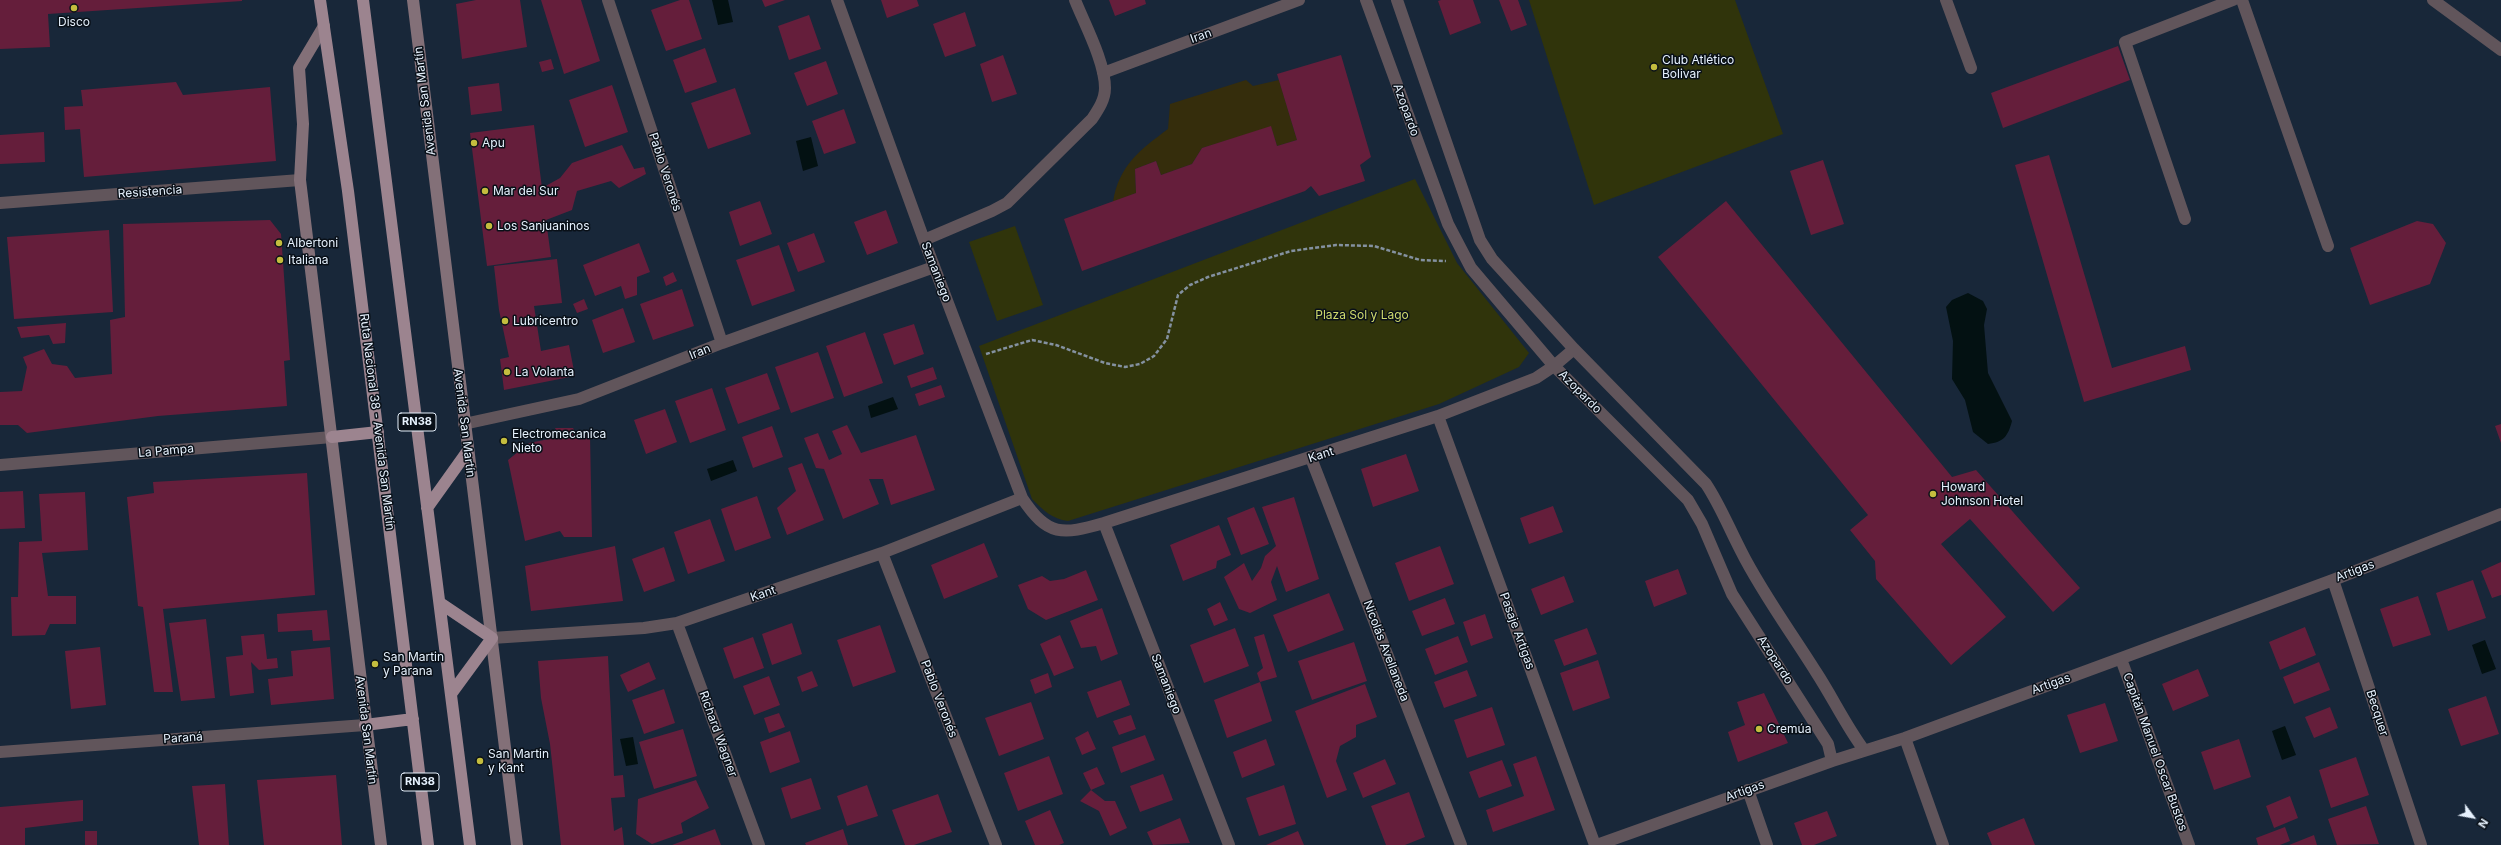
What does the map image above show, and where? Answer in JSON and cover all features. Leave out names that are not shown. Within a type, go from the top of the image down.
[{"type":"main road","name":"Ruta Nacional 38 - Avenida San Martín","points":[[320,0],[348,191],[428,845]]},
{"type":"main road","name":"RN38","points":[[363,0],[470,845]]},
{"type":"main road","name":"Avenida San Martín","points":[[413,0],[467,452],[492,638],[517,845]]},
{"type":"main road","name":"Avenida San Martín","points":[[324,26],[299,68],[303,124],[300,180],[332,437],[365,725],[381,845]]},
{"type":"main road","points":[[332,437],[378,432]]},
{"type":"main road","points":[[428,508],[467,452]]},
{"type":"main road","points":[[440,604],[492,638],[451,694]]},
{"type":"main road","points":[[365,725],[413,719]]},
{"type":"street","name":"Pablo Veronés","points":[[608,0],[722,343]]},
{"type":"street","name":"Samaniego","points":[[836,0],[934,267],[970,358],[1022,498],[1034,516],[1055,531]]},
{"type":"street","points":[[924,240],[992,212],[1006,203],[1092,119],[1100,106],[1106,90],[1103,73],[1076,0]]},
{"type":"street","name":"Iran","points":[[1103,73],[1299,0]]},
{"type":"street","name":"Azopardo","points":[[1366,0],[1448,224],[1468,262],[1554,366],[1688,500],[1702,524],[1732,594],[1828,744],[1832,761]]},
{"type":"street","points":[[1398,0],[1480,240],[1492,259],[1574,349],[1706,484],[1721,506],[1741,551],[1757,579],[1840,709],[1851,732],[1864,750]]},
{"type":"street","points":[[1946,0],[1971,68]]},
{"type":"street","points":[[2185,220],[2125,42],[2233,0]]},
{"type":"street","points":[[2242,0],[2328,246]]},
{"type":"street","points":[[2433,0],[2501,50]]},
{"type":"street","name":"Resistencia","points":[[0,203],[300,180]]},
{"type":"street","name":"Iran","points":[[464,424],[579,400],[722,343],[934,267]]},
{"type":"street","name":"Kant","points":[[1055,531],[1075,531],[1104,523],[1311,458],[1438,416],[1536,378],[1554,366],[1574,349]]},
{"type":"street","name":"Pasaje Artigas","points":[[1438,416],[1596,845]]},
{"type":"street","name":"La Pampa","points":[[0,465],[332,437]]},
{"type":"street","name":"Nicolás Avellaneda","points":[[1311,458],[1460,845]]},
{"type":"street","name":"Kant","points":[[492,638],[644,628],[677,623],[882,553],[1022,498]]},
{"type":"street","name":"Artigas","points":[[1596,845],[1748,790],[1864,750],[1905,738],[2121,659],[2333,580],[2501,514]]},
{"type":"street","name":"Samaniego","points":[[1104,523],[1228,845]]},
{"type":"street","name":"Pablo Veronés","points":[[882,553],[996,845]]},
{"type":"street","name":"Becquer","points":[[2333,580],[2421,845]]},
{"type":"street","name":"Richard Wagner","points":[[677,623],[759,845]]},
{"type":"street","name":"Capitán Manuel Oscar Bustos","points":[[2121,659],[2189,845]]},
{"type":"street","name":"Paraná","points":[[0,752],[365,725]]},
{"type":"street","points":[[1905,738],[1944,845]]},
{"type":"street","points":[[1748,790],[1766,845]]},
{"type":"path","points":[[970,358],[1032,340],[1056,346],[1105,363],[1124,367],[1140,364],[1154,356],[1167,339],[1178,295],[1190,285],[1208,277],[1291,251],[1336,245],[1374,246],[1420,260],[1468,262]]},
{"type":"green space","name":"Club Atlético Bolivar","points":[[1529,0],[1735,0],[1783,134],[1594,205]]},
{"type":"green space","name":"Plaza Sol y Lago","points":[[1415,179],[1457,263],[1529,353],[1519,367],[1439,404],[1068,521],[1052,516],[1032,499],[979,346]]},
{"type":"green space","points":[[1015,226],[1043,305],[997,321],[969,242]]},
{"type":"sand","points":[[1246,80],[1253,86],[1279,80],[1297,140],[1277,146],[1271,127],[1202,148],[1192,164],[1161,175],[1156,161],[1135,169],[1136,193],[1113,202],[1120,178],[1132,160],[1148,144],[1168,129],[1170,104]]},
{"type":"shaded area","points":[[712,0],[728,0],[733,22],[718,25]]},
{"type":"shaded area","points":[[811,137],[818,166],[803,171],[796,141]]},
{"type":"shaded area","points":[[1968,293],[1983,301],[1987,309],[1984,325],[1988,373],[2012,421],[2009,431],[2002,440],[1988,444],[1973,432],[1965,400],[1952,379],[1953,341],[1946,307],[1952,300]]},
{"type":"shaded area","points":[[893,397],[898,409],[871,418],[868,406]]},
{"type":"shaded area","points":[[733,460],[737,471],[711,481],[707,469]]},
{"type":"shaded area","points":[[2485,640],[2496,669],[2482,674],[2472,645]]},
{"type":"shaded area","points":[[2285,726],[2296,755],[2282,760],[2272,731]]},
{"type":"shaded area","points":[[633,737],[638,764],[626,766],[620,739]]},
{"type":"building","points":[[0,0],[242,1],[48,14],[50,47],[0,49]]},
{"type":"building","points":[[476,0],[520,0],[527,47],[462,59],[456,4]]},
{"type":"building","points":[[541,0],[581,0],[600,61],[564,74]]},
{"type":"building","points":[[680,0],[689,0],[702,39],[666,51],[651,10]]},
{"type":"building","points":[[762,0],[785,0],[765,7]]},
{"type":"building","points":[[881,0],[917,0],[919,6],[887,18]]},
{"type":"building","points":[[1109,0],[1145,0],[1146,4],[1115,16]]},
{"type":"building","points":[[1473,0],[1481,23],[1450,35],[1438,1]]},
{"type":"building","points":[[1499,0],[1518,0],[1527,25],[1511,31]]},
{"type":"building","points":[[965,12],[976,46],[945,57],[933,24]]},
{"type":"building","points":[[809,15],[821,49],[789,60],[778,26]]},
{"type":"building","points":[[2118,46],[2130,80],[2003,128],[1991,93]]},
{"type":"building","points":[[705,48],[717,82],[685,93],[673,60]]},
{"type":"building","points":[[1003,55],[1017,94],[992,102],[980,64]]},
{"type":"building","points":[[1341,55],[1371,157],[1360,165],[1365,181],[1319,196],[1311,186],[1305,191],[1082,271],[1064,219],[1136,193],[1135,169],[1156,161],[1161,175],[1192,164],[1202,148],[1271,126],[1277,146],[1297,140],[1277,74]]},
{"type":"building","points":[[551,59],[554,69],[542,72],[539,62]]},
{"type":"building","points":[[826,61],[838,94],[807,106],[794,73]]},
{"type":"building","points":[[176,82],[183,95],[270,87],[276,161],[84,177],[80,129],[65,130],[64,107],[83,106],[81,90]]},
{"type":"building","points":[[499,83],[502,111],[471,115],[468,87]]},
{"type":"building","points":[[612,85],[628,132],[585,147],[569,100]]},
{"type":"building","points":[[735,88],[751,134],[708,149],[691,103]]},
{"type":"building","points":[[844,109],[856,143],[824,154],[812,121]]},
{"type":"building","points":[[534,125],[542,188],[560,178],[572,163],[622,145],[634,169],[644,167],[646,174],[619,188],[611,181],[577,191],[572,210],[546,220],[551,257],[487,266],[470,133]]},
{"type":"building","points":[[44,132],[45,162],[0,164],[0,135]]},
{"type":"building","points":[[2049,155],[2112,368],[2185,346],[2191,370],[2084,402],[2015,165]]},
{"type":"building","points":[[1823,160],[1844,224],[1811,235],[1790,171]]},
{"type":"building","points":[[760,201],[772,234],[740,246],[729,212]]},
{"type":"building","points":[[1726,201],[1952,477],[1976,470],[2080,588],[2053,612],[1970,519],[1941,544],[2006,617],[1951,665],[1876,579],[1875,561],[1850,530],[1868,515],[1658,257]]},
{"type":"building","points":[[886,210],[898,243],[867,255],[854,222]]},
{"type":"building","points":[[270,220],[281,234],[290,360],[284,361],[287,406],[158,416],[27,433],[18,425],[0,425],[0,392],[22,391],[27,367],[23,357],[44,349],[52,364],[67,366],[75,378],[112,374],[110,320],[125,317],[123,224]]},
{"type":"building","points":[[2417,221],[2433,224],[2446,243],[2430,284],[2370,305],[2350,248]]},
{"type":"building","points":[[109,230],[113,312],[14,319],[7,237]]},
{"type":"building","points":[[814,233],[825,262],[798,272],[787,243]]},
{"type":"building","points":[[639,243],[650,272],[637,277],[637,295],[625,299],[621,286],[595,296],[583,265]]},
{"type":"building","points":[[779,245],[795,291],[752,306],[736,260]]},
{"type":"building","points":[[557,259],[562,303],[534,306],[541,351],[569,345],[575,376],[504,390],[500,359],[509,357],[499,310],[494,266]]},
{"type":"building","points":[[673,272],[677,281],[666,286],[663,277]]},
{"type":"building","points":[[682,289],[694,326],[653,340],[640,304]]},
{"type":"building","points":[[584,299],[588,309],[577,313],[573,304]]},
{"type":"building","points":[[623,308],[635,342],[603,353],[592,320]]},
{"type":"building","points":[[66,323],[65,343],[53,344],[49,335],[21,338],[17,327]]},
{"type":"building","points":[[914,324],[924,354],[894,365],[883,334]]},
{"type":"building","points":[[865,332],[883,383],[844,397],[826,346]]},
{"type":"building","points":[[818,352],[834,398],[791,413],[775,367]]},
{"type":"building","points":[[933,367],[937,379],[911,388],[907,376]]},
{"type":"building","points":[[767,373],[780,409],[738,424],[725,388]]},
{"type":"building","points":[[941,385],[945,397],[919,406],[915,394]]},
{"type":"building","points":[[712,388],[726,430],[690,443],[675,401]]},
{"type":"building","points":[[665,409],[677,442],[646,454],[634,420]]},
{"type":"building","points":[[2501,424],[2501,443],[2495,426]]},
{"type":"building","points":[[847,425],[861,453],[916,435],[935,490],[891,505],[883,479],[869,479],[879,504],[843,519],[824,469],[816,468],[804,438],[818,433],[829,460],[842,454],[832,431]]},
{"type":"building","points":[[772,426],[783,457],[753,468],[742,437]]},
{"type":"building","points":[[555,428],[573,428],[578,436],[590,435],[592,537],[564,537],[560,531],[525,541],[508,460],[529,443],[559,437]]},
{"type":"building","points":[[1406,454],[1419,491],[1373,507],[1361,469]]},
{"type":"building","points":[[802,463],[824,520],[787,535],[777,508],[796,491],[788,468]]},
{"type":"building","points":[[307,473],[315,595],[163,609],[173,692],[154,692],[143,607],[138,606],[127,497],[154,493],[153,482]]},
{"type":"building","points":[[23,491],[25,528],[0,529],[0,492]]},
{"type":"building","points":[[85,492],[88,550],[42,553],[48,596],[76,596],[76,624],[50,624],[45,635],[12,636],[11,597],[18,597],[19,542],[42,541],[39,494]]},
{"type":"building","points":[[757,496],[771,538],[735,551],[721,509]]},
{"type":"building","points":[[1294,497],[1319,579],[1286,592],[1277,566],[1271,582],[1277,600],[1250,613],[1239,609],[1224,577],[1244,563],[1252,581],[1261,568],[1265,556],[1276,546],[1262,507]]},
{"type":"building","points":[[1553,506],[1563,532],[1529,544],[1520,518]]},
{"type":"building","points":[[1254,507],[1269,544],[1241,555],[1227,518]]},
{"type":"building","points":[[710,519],[725,561],[688,574],[674,532]]},
{"type":"building","points":[[1219,525],[1231,555],[1217,561],[1216,568],[1183,581],[1170,545]]},
{"type":"building","points":[[984,543],[998,577],[944,599],[931,565]]},
{"type":"building","points":[[615,546],[623,601],[531,611],[525,566]]},
{"type":"building","points":[[1440,546],[1454,584],[1409,601],[1395,563]]},
{"type":"building","points":[[664,547],[675,581],[644,592],[632,559]]},
{"type":"building","points":[[2501,562],[2501,595],[2492,598],[2481,571]]},
{"type":"building","points":[[1678,569],[1687,594],[1654,607],[1645,581]]},
{"type":"building","points":[[1086,570],[1098,600],[1046,620],[1028,609],[1018,585],[1042,576],[1050,581],[1064,579]]},
{"type":"building","points":[[1564,576],[1574,602],[1541,615],[1531,589]]},
{"type":"building","points":[[2473,580],[2486,618],[2448,631],[2436,593]]},
{"type":"building","points":[[1329,593],[1344,630],[1288,652],[1273,615]]},
{"type":"building","points":[[2418,596],[2431,635],[2393,647],[2380,609]]},
{"type":"building","points":[[1445,598],[1455,624],[1422,636],[1412,611]]},
{"type":"building","points":[[1220,602],[1228,620],[1214,626],[1207,609]]},
{"type":"building","points":[[1102,608],[1118,654],[1101,661],[1096,646],[1081,648],[1070,621]]},
{"type":"building","points":[[327,610],[330,640],[313,641],[312,630],[278,632],[277,614]]},
{"type":"building","points":[[1485,614],[1493,638],[1471,646],[1463,622]]},
{"type":"building","points":[[206,619],[215,698],[181,701],[169,623]]},
{"type":"building","points":[[792,623],[802,654],[772,665],[762,634]]},
{"type":"building","points":[[880,625],[896,672],[853,687],[837,640]]},
{"type":"building","points":[[2305,627],[2316,655],[2280,670],[2269,642]]},
{"type":"building","points":[[1235,628],[1249,666],[1204,683],[1190,645]]},
{"type":"building","points":[[1587,628],[1597,654],[1564,666],[1554,640]]},
{"type":"building","points":[[264,634],[267,659],[277,658],[278,668],[259,670],[251,662],[254,693],[230,696],[226,657],[243,655],[241,636]]},
{"type":"building","points":[[1264,634],[1277,677],[1260,682],[1257,673],[1263,668],[1254,637]]},
{"type":"building","points":[[1060,635],[1074,668],[1054,676],[1040,644]]},
{"type":"building","points":[[1458,636],[1468,662],[1435,675],[1425,649]]},
{"type":"building","points":[[753,637],[764,668],[734,679],[723,648]]},
{"type":"building","points":[[1354,642],[1367,681],[1312,700],[1298,661]]},
{"type":"building","points":[[100,647],[106,705],[71,709],[65,651]]},
{"type":"building","points":[[330,647],[334,699],[271,705],[268,679],[293,676],[291,651]]},
{"type":"building","points":[[608,656],[614,776],[623,775],[625,797],[611,798],[614,831],[622,827],[624,845],[561,845],[550,744],[541,698],[538,661]]},
{"type":"building","points":[[1598,660],[1610,698],[1573,711],[1560,673]]},
{"type":"building","points":[[649,662],[656,679],[628,692],[620,675]]},
{"type":"building","points":[[2319,662],[2330,690],[2294,704],[2283,677]]},
{"type":"building","points":[[2198,669],[2209,696],[2173,711],[2162,684]]},
{"type":"building","points":[[1467,670],[1477,696],[1444,708],[1434,682]]},
{"type":"building","points":[[812,671],[818,686],[802,692],[797,677]]},
{"type":"building","points":[[1048,673],[1052,687],[1035,694],[1030,680]]},
{"type":"building","points":[[769,676],[780,705],[754,715],[743,686]]},
{"type":"building","points":[[1121,680],[1130,705],[1097,718],[1087,692]]},
{"type":"building","points":[[1260,682],[1272,721],[1227,738],[1214,700]]},
{"type":"building","points":[[1365,684],[1377,717],[1356,725],[1356,737],[1340,746],[1336,761],[1347,790],[1327,798],[1295,711]]},
{"type":"building","points":[[664,689],[675,723],[644,734],[632,700]]},
{"type":"building","name":"Cremúa","points":[[1764,693],[1788,743],[1738,762],[1728,732],[1745,725],[1737,702]]},
{"type":"building","points":[[2486,696],[2499,734],[2461,746],[2448,709]]},
{"type":"building","points":[[1031,702],[1044,739],[999,756],[985,718]]},
{"type":"building","points":[[2105,703],[2118,741],[2080,753],[2067,715]]},
{"type":"building","points":[[1492,707],[1505,745],[1467,758],[1454,720]]},
{"type":"building","points":[[2330,707],[2338,728],[2314,738],[2305,717]]},
{"type":"building","points":[[779,713],[785,727],[769,733],[764,718]]},
{"type":"building","points":[[1131,715],[1136,729],[1119,735],[1113,721]]},
{"type":"building","points":[[683,729],[697,776],[654,789],[639,742]]},
{"type":"building","points":[[790,731],[800,762],[770,773],[760,742]]},
{"type":"building","points":[[1088,731],[1096,749],[1082,755],[1075,738]]},
{"type":"building","points":[[1145,735],[1155,760],[1121,773],[1112,747]]},
{"type":"building","points":[[1266,739],[1275,765],[1242,778],[1233,752]]},
{"type":"building","points":[[2239,739],[2251,777],[2214,790],[2201,752]]},
{"type":"building","points":[[1049,756],[1063,794],[1018,811],[1004,773]]},
{"type":"building","points":[[1536,756],[1555,810],[1493,832],[1486,810],[1524,796],[1513,764]]},
{"type":"building","points":[[2356,757],[2369,795],[2331,808],[2319,770]]},
{"type":"building","points":[[1385,759],[1396,784],[1363,798],[1353,773]]},
{"type":"building","points":[[1502,760],[1512,786],[1479,798],[1469,772]]},
{"type":"building","points":[[1097,767],[1105,784],[1091,790],[1083,773]]},
{"type":"building","points":[[1163,774],[1173,800],[1140,812],[1130,786]]},
{"type":"building","points":[[336,775],[342,845],[264,845],[257,780]]},
{"type":"building","points":[[811,778],[821,809],[791,819],[781,788]]},
{"type":"building","points":[[696,780],[709,808],[681,823],[683,833],[652,844],[636,834],[638,799]]},
{"type":"building","points":[[225,784],[229,845],[199,845],[192,786]]},
{"type":"building","points":[[867,785],[878,816],[847,826],[837,796]]},
{"type":"building","points":[[1284,785],[1296,824],[1259,836],[1246,798]]},
{"type":"building","points":[[1091,790],[1105,801],[1115,801],[1127,828],[1110,836],[1099,811],[1080,801]]},
{"type":"building","points":[[1409,792],[1425,837],[1405,845],[1386,845],[1371,806]]},
{"type":"building","points":[[938,794],[952,832],[914,845],[905,845],[892,810]]},
{"type":"building","points":[[2290,796],[2298,818],[2274,828],[2266,806]]},
{"type":"building","points":[[83,800],[83,821],[25,828],[25,845],[0,845],[0,807]]},
{"type":"building","points":[[2366,806],[2379,844],[2337,845],[2328,819]]},
{"type":"building","points":[[1050,810],[1064,843],[1059,845],[1035,845],[1025,821]]},
{"type":"building","points":[[1827,811],[1837,836],[1814,845],[1802,845],[1794,823]]},
{"type":"building","points":[[1180,818],[1190,843],[1153,845],[1147,832]]},
{"type":"building","points":[[2024,818],[2035,845],[1992,845],[1987,833]]},
{"type":"building","points":[[2285,827],[2290,841],[2280,845],[2258,845],[2256,838]]},
{"type":"building","points":[[715,829],[721,845],[672,845]]},
{"type":"building","points":[[843,829],[848,845],[806,845],[805,843]]},
{"type":"building","points":[[85,831],[97,831],[97,845],[85,845]]},
{"type":"building","points":[[1298,831],[1304,845],[1266,845]]},
{"type":"building","points":[[2314,835],[2317,845],[2289,845]]},
{"type":"place","name":"Disco","points":[[74,8]]},
{"type":"place","name":"Club Atlético Bolivar","points":[[1654,67]]},
{"type":"place","name":"Apu","points":[[474,143]]},
{"type":"place","name":"Mar del Sur","points":[[485,191]]},
{"type":"place","name":"Los Sanjuaninos","points":[[489,226]]},
{"type":"place","name":"Albertoni","points":[[279,243]]},
{"type":"place","name":"Italiana","points":[[280,260]]},
{"type":"place","name":"Lubricentro","points":[[505,321]]},
{"type":"place","name":"La Volanta","points":[[507,372]]},
{"type":"place","name":"Electromecanica Nieto","points":[[504,441]]},
{"type":"place","name":"Howard Johnson Hotel","points":[[1933,494]]},
{"type":"place","name":"San Martin y Parana","points":[[375,664]]},
{"type":"place","name":"Cremúa","points":[[1759,729]]},
{"type":"place","name":"San Martin y Kant","points":[[480,761]]}]
